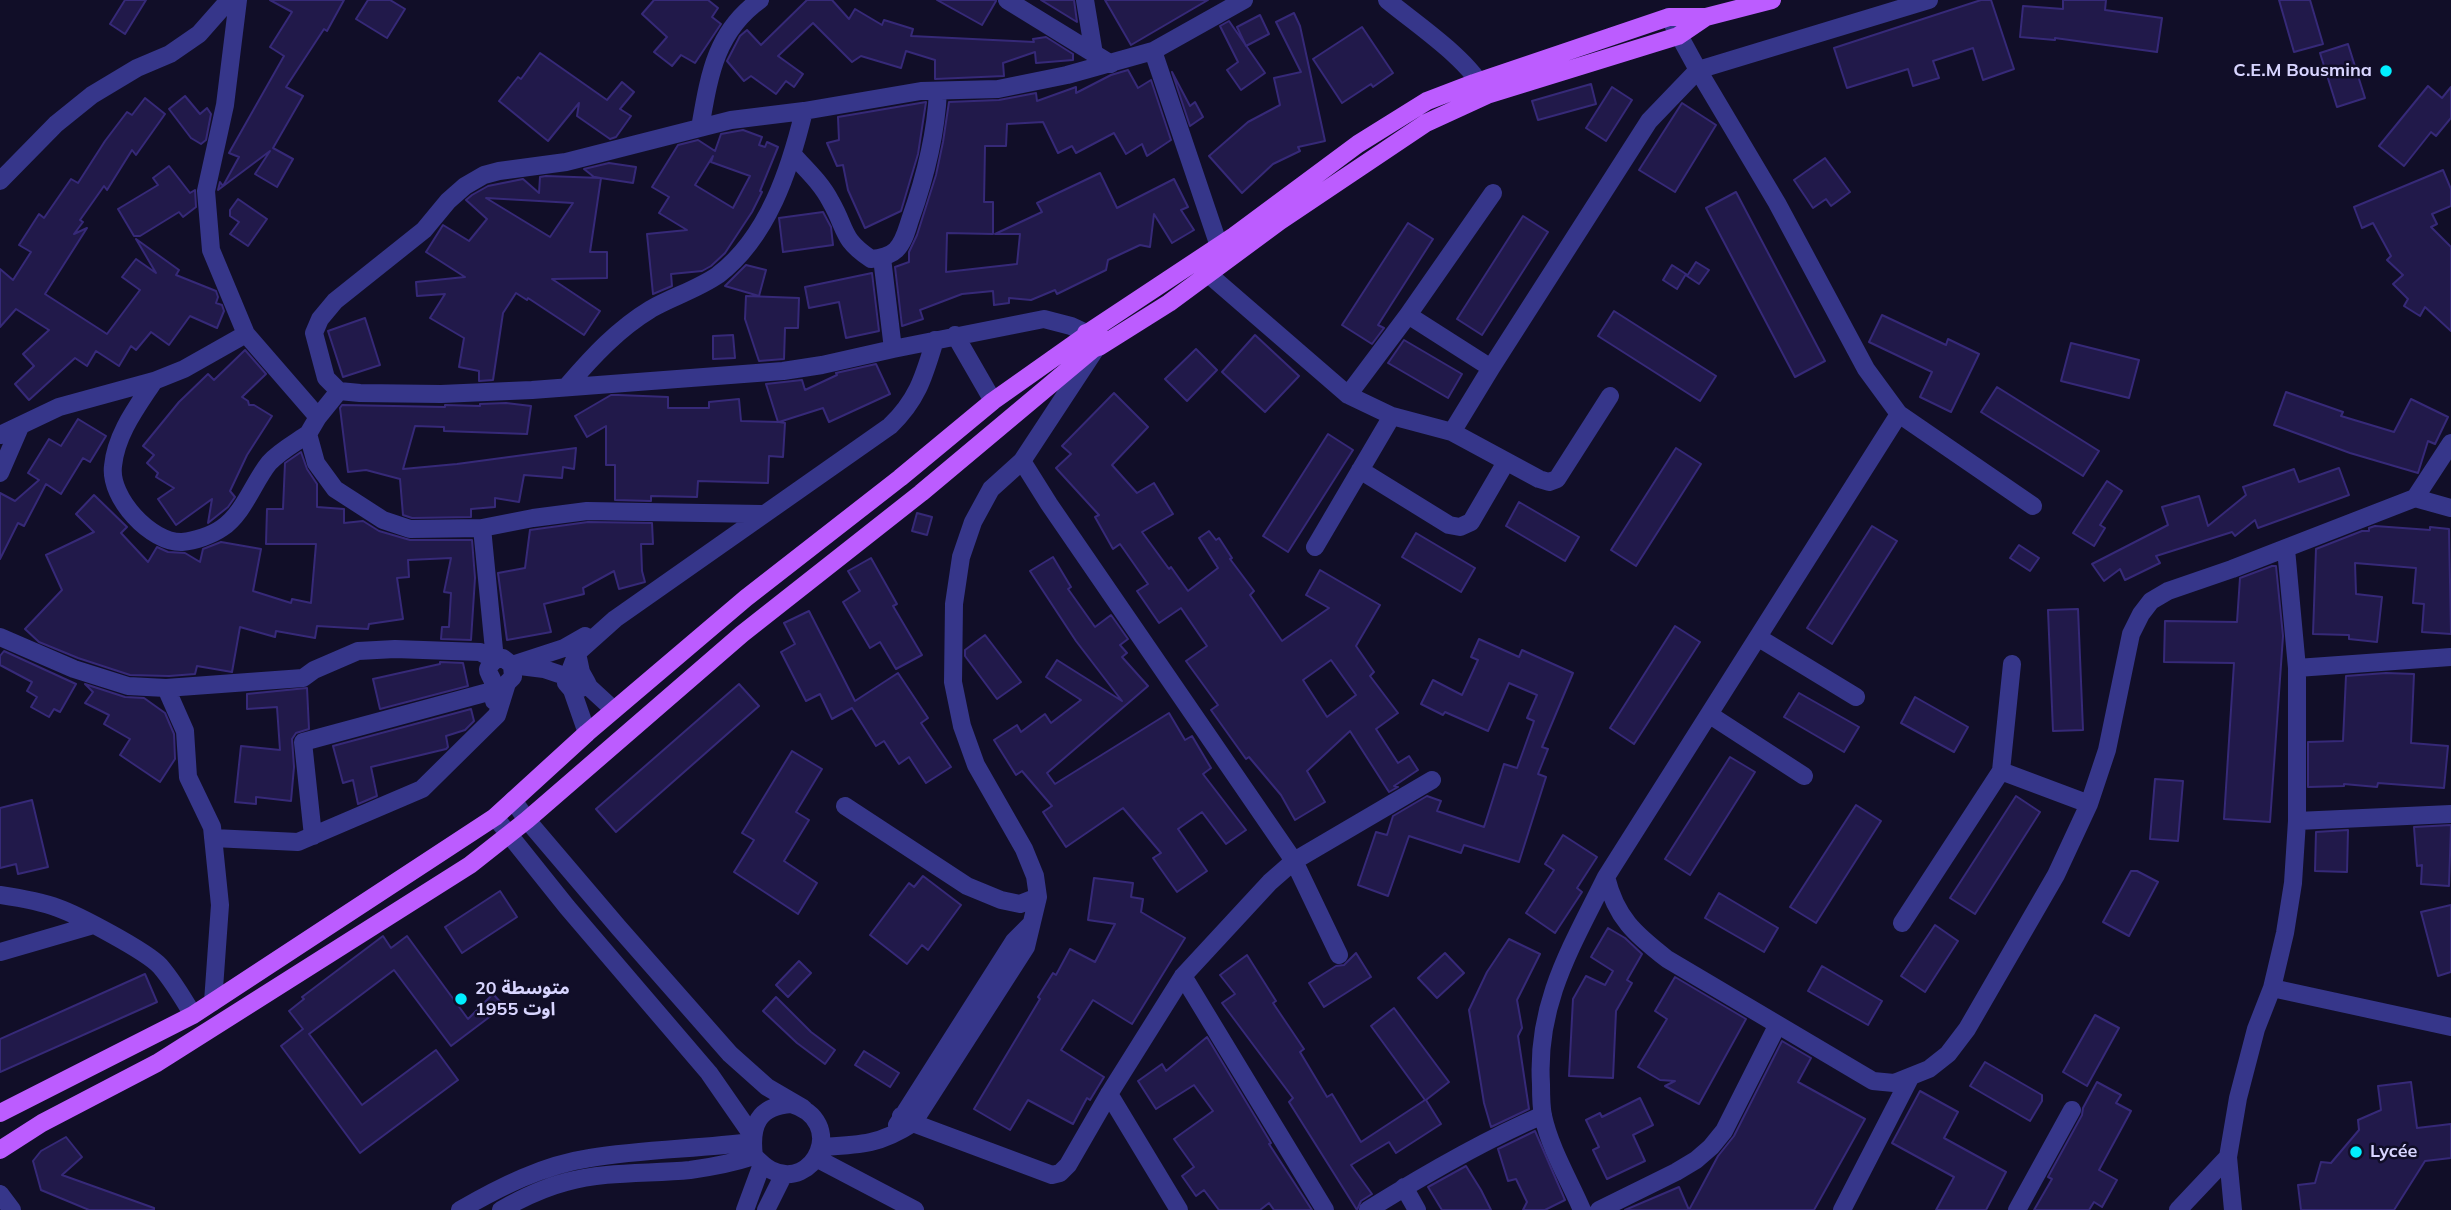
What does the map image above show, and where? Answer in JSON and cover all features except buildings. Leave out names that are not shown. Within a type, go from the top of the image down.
[{"type":"main road","points":[[0,1113],[193,1015],[495,817],[587,733],[746,598],[900,478],[993,401],[1091,341],[1201,268],[1280,221],[1426,123],[1484,88],[1669,17],[1706,17],[1772,0]]},
{"type":"main road","points":[[1201,268],[1219,246],[1358,144],[1427,101],[1678,36],[1706,17]]},
{"type":"main road","points":[[0,1150],[42,1123],[157,1063],[470,865],[527,820],[742,634],[922,493],[1091,341]]},
{"type":"street","points":[[0,181],[56,124],[137,68],[170,54],[199,34],[229,0]]},
{"type":"street","points":[[238,0],[225,105],[206,191],[211,250],[246,334],[318,417]]},
{"type":"street","points":[[700,128],[714,63],[738,6],[760,0]]},
{"type":"street","points":[[1007,0],[1111,64]]},
{"type":"street","points":[[1085,0],[1094,54]]},
{"type":"street","points":[[1387,0],[1460,60],[1484,88]]},
{"type":"street","points":[[1452,432],[1649,121],[1698,70],[1929,0]]},
{"type":"street","points":[[818,1153],[891,1137],[907,1119],[1026,947],[1038,897],[1035,876],[1024,849],[976,765],[962,726],[953,682],[954,604],[961,557],[972,522],[991,489],[1022,461],[1091,341],[1071,326],[1044,319],[783,371],[568,385],[532,390],[441,394],[339,391],[326,378],[314,333],[320,319],[335,301],[424,230],[448,201],[465,186],[484,175],[566,162],[731,120],[804,111],[921,91],[998,89],[1111,64],[1153,51],[1239,2]]},
{"type":"street","points":[[1669,17],[1777,203],[1866,369],[1899,414],[2033,506]]},
{"type":"street","points":[[1153,51],[1219,246]]},
{"type":"street","points":[[793,155],[826,194],[846,237],[871,259],[882,258],[896,250],[904,237],[922,186],[937,120],[937,91]]},
{"type":"street","points":[[568,385],[596,353],[625,327],[649,311],[716,276],[741,254],[757,232],[793,155],[804,111]]},
{"type":"street","points":[[1348,395],[1493,193]]},
{"type":"street","points":[[882,258],[893,349]]},
{"type":"street","points":[[1201,268],[1348,395],[1392,416],[1452,432],[1539,479],[1549,482],[1557,479],[1611,396]]},
{"type":"street","points":[[1408,315],[1491,368]]},
{"type":"street","points":[[0,435],[59,407],[154,381],[184,369],[246,334]]},
{"type":"street","points":[[956,335],[993,401]]},
{"type":"street","points":[[587,733],[575,679],[577,653],[615,619],[890,426],[907,410],[922,385],[935,340]]},
{"type":"street","points":[[154,381],[125,426],[112,469],[116,488],[125,507],[141,523],[180,542],[198,539],[224,527],[245,502],[270,463],[308,435],[318,417],[339,391]]},
{"type":"street","points":[[1582,1210],[1557,1156],[1543,1115],[1540,1066],[1546,1013],[1555,980],[1606,877],[1899,414]]},
{"type":"street","points":[[1315,547],[1392,416]]},
{"type":"street","points":[[0,473],[20,427]]},
{"type":"street","points":[[308,435],[316,463],[335,489],[383,520],[410,529],[482,528],[587,510],[761,514]]},
{"type":"street","points":[[1606,877],[1611,897],[1628,926],[1638,937],[1667,959],[1777,1026],[1873,1081],[1894,1083],[1929,1069],[1948,1054],[1967,1029],[2056,875],[2089,804],[2107,750],[2131,634],[2151,601],[2168,591],[2286,549],[2415,498],[2451,443]]},
{"type":"street","points":[[1022,461],[1294,861],[1339,955]]},
{"type":"street","points":[[1360,470],[1449,525],[1460,527],[1471,522],[1506,462]]},
{"type":"street","points":[[2415,498],[2449,509]]},
{"type":"street","points":[[482,528],[495,660]]},
{"type":"street","points":[[2233,1210],[2228,1157],[2248,1055],[2272,988],[2293,883],[2297,821],[2297,668],[2286,549]]},
{"type":"street","points":[[512,665],[564,648],[615,619]]},
{"type":"street","points":[[0,637],[74,669],[128,686],[166,688],[303,678],[314,670],[358,651],[395,649],[480,652],[495,660],[503,659],[512,665],[544,669],[575,679],[589,687],[614,710]]},
{"type":"street","points":[[1759,638],[1857,697]]},
{"type":"street","points":[[2297,668],[2451,657]]},
{"type":"street","points":[[213,838],[298,842],[422,789],[497,715],[498,686],[488,675],[488,667],[495,660]]},
{"type":"street","points":[[1902,923],[2001,771],[2012,664]]},
{"type":"street","points":[[313,836],[303,742],[498,686],[513,677],[512,665]]},
{"type":"street","points":[[166,688],[185,731],[188,777],[212,827],[220,905],[213,1002]]},
{"type":"street","points":[[1710,715],[1804,776]]},
{"type":"street","points":[[2001,771],[2089,804]]},
{"type":"street","points":[[907,1119],[1052,1175],[1060,1173],[1068,1165],[1109,1094],[1184,976],[1270,882],[1294,861],[1432,780]]},
{"type":"street","points":[[495,817],[709,1073],[771,1171],[797,1173],[808,1167],[818,1153],[822,1135],[813,1115],[767,1087],[730,1054],[527,820],[513,800]]},
{"type":"street","points":[[845,806],[967,886],[1001,900],[1020,904],[1038,897]]},
{"type":"street","points":[[2297,821],[2451,814]]},
{"type":"street","points":[[0,895],[60,908],[158,964],[176,986],[193,1015]]},
{"type":"street","points":[[0,952],[93,925]]},
{"type":"street","points":[[1184,976],[1325,1210]]},
{"type":"street","points":[[2272,988],[2451,1027]]},
{"type":"street","points":[[1599,1210],[1676,1172],[1711,1147],[1724,1131],[1777,1026]]},
{"type":"street","points":[[1842,1210],[1910,1078]]},
{"type":"street","points":[[1109,1094],[1179,1210]]},
{"type":"street","points":[[746,1210],[758,1118],[779,1105],[791,1104],[803,1108]]},
{"type":"street","points":[[2017,1210],[2072,1111]]},
{"type":"street","points":[[1368,1210],[1404,1187],[1508,1130],[1543,1115]]},
{"type":"street","points":[[460,1210],[524,1177],[589,1158],[703,1148],[755,1149]]},
{"type":"street","points":[[501,1210],[526,1196],[567,1182],[626,1173],[726,1165],[755,1149]]},
{"type":"street","points":[[818,1153],[915,1210]]},
{"type":"street","points":[[2178,1210],[2228,1157]]},
{"type":"street","points":[[766,1210],[785,1174]]},
{"type":"street","points":[[1404,1187],[1417,1210]]},
{"type":"street","points":[[0,1194],[12,1210]]},
{"type":"street","points":[[0,1207],[6,1210]]},
{"type":"place","name":"C.E.M Bousmina","points":[[2386,71]]},
{"type":"place","name":"متوسطة 20 اوت 1955","points":[[461,999]]},
{"type":"place","name":"Lycée","points":[[2356,1152]]}]
